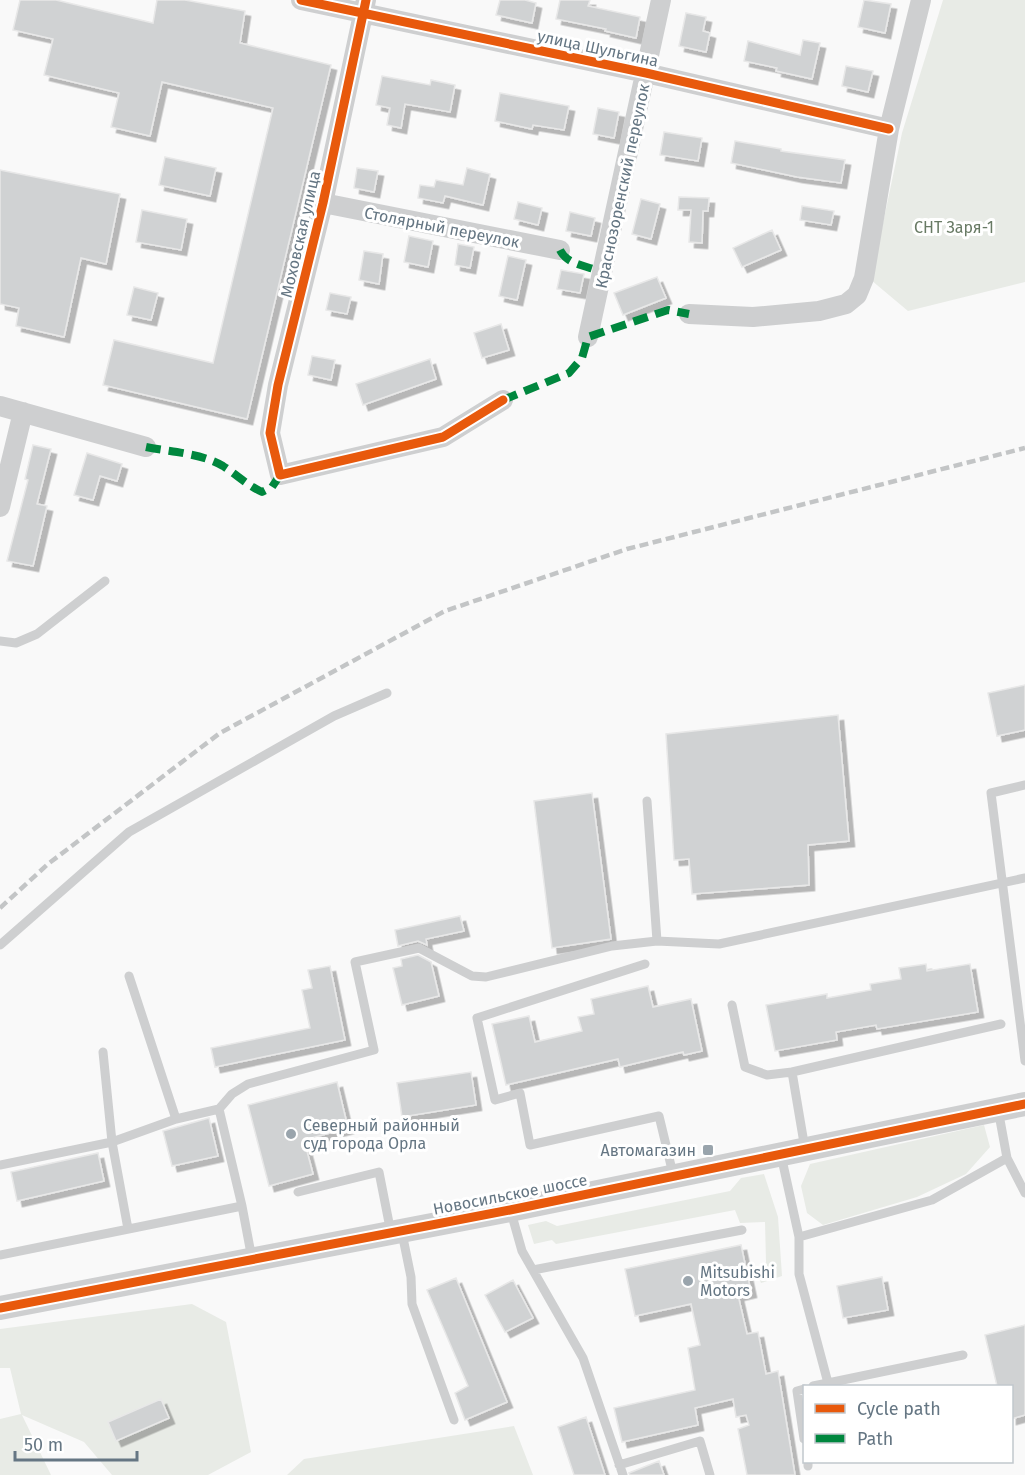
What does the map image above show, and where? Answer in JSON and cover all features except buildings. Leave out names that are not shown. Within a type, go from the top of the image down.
[{"type":"street","name":"улица Шульгина","points":[[301,0],[364,7],[889,129]]},
{"type":"street","name":"Краснозоренский переулок","points":[[588,337],[661,0]]},
{"type":"street","points":[[689,314],[753,317],[819,311],[846,304],[858,295],[864,278],[889,129],[921,0]]},
{"type":"street","name":"Моховская улица","points":[[364,7],[323,203],[278,385],[270,433],[280,475],[443,437],[503,400]]},
{"type":"street","name":"Столярный переулок","points":[[323,203],[560,250]]},
{"type":"street","points":[[0,406],[146,447]]},
{"type":"street","points":[[0,507],[23,412]]},
{"type":"street","name":"Новосильское шоссе","points":[[0,1308],[510,1210],[1025,1104]]},
{"type":"lane","points":[[0,641],[16,643],[37,634],[105,581]]},
{"type":"lane","points":[[0,945],[129,832],[334,716],[387,693]]},
{"type":"lane","points":[[1025,784],[991,793],[1025,1061]]},
{"type":"lane","points":[[648,801],[657,941]]},
{"type":"lane","points":[[0,1165],[112,1142],[176,1119],[219,1109],[232,1094],[248,1084],[374,1050],[355,962],[419,948],[472,976],[486,977],[612,946],[657,941],[719,944],[1025,878]]},
{"type":"lane","points":[[645,964],[477,1018],[495,1100],[520,1093],[530,1145],[659,1116],[673,1177]]},
{"type":"lane","points":[[129,976],[176,1119]]},
{"type":"lane","points":[[732,1005],[745,1066],[767,1075],[792,1072],[1001,1024]]},
{"type":"lane","points":[[103,1052],[112,1142],[128,1229]]},
{"type":"lane","points":[[792,1072],[805,1149]]},
{"type":"lane","points":[[219,1109],[252,1259]]},
{"type":"lane","points":[[998,1109],[1006,1158],[1025,1193]]},
{"type":"lane","points":[[781,1155],[799,1237],[799,1274],[828,1383]]},
{"type":"lane","points":[[799,1237],[932,1200],[1006,1158]]},
{"type":"lane","points":[[298,1192],[379,1172],[411,1277],[412,1304],[454,1420]]},
{"type":"lane","points":[[0,1255],[242,1206]]},
{"type":"lane","points":[[510,1210],[522,1251],[583,1358],[623,1475]]},
{"type":"lane","points":[[533,1270],[742,1230]]},
{"type":"lane","points":[[818,1385],[963,1355]]},
{"type":"lane","points":[[803,1389],[797,1390],[803,1432]]},
{"type":"lane","points":[[619,1465],[700,1441],[710,1475]]},
{"type":"green space","name":"СНТ Заря-1","points":[[943,0],[1025,0],[1025,282],[908,311],[871,280],[902,133]]},
{"type":"green space","points":[[984,1125],[990,1147],[966,1174],[917,1197],[823,1225],[807,1213],[801,1186],[810,1164]]},
{"type":"green space","points":[[764,1174],[778,1217],[782,1276],[761,1283],[759,1278],[766,1262],[765,1222],[740,1223],[735,1210],[556,1244],[552,1240],[534,1244],[528,1225],[546,1221],[557,1226],[730,1191],[741,1178]]},
{"type":"green space","points":[[192,1304],[226,1322],[251,1452],[208,1475],[112,1475],[84,1442],[22,1415],[51,1475],[0,1475],[0,1419],[21,1414],[10,1368],[0,1368],[0,1329]]},
{"type":"green space","points":[[514,1426],[533,1475],[287,1475],[304,1459]]},
{"type":"railway","points":[[0,908],[48,864],[220,733],[445,611],[627,549],[1025,448]]},
{"type":"marked path","points":[[560,250],[573,262],[603,273]]},
{"type":"marked path","points":[[503,400],[569,373],[582,358],[588,337],[668,310],[689,314]]},
{"type":"marked path","points":[[146,447],[214,462],[262,492],[272,487],[280,475]]},
{"type":"cycle path","points":[[301,0],[646,73],[889,129]]},
{"type":"cycle path","points":[[366,0],[323,203],[278,385],[270,433],[280,475],[443,437],[503,400]]},
{"type":"cycle path","points":[[0,1308],[510,1210],[1025,1104]]},
{"type":"place","name":"Северный районный суд города Орла","points":[[291,1134]]},
{"type":"place","name":"Автомагазин","points":[[708,1150]]},
{"type":"place","name":"Mitsubishi Motors","points":[[688,1281]]}]
